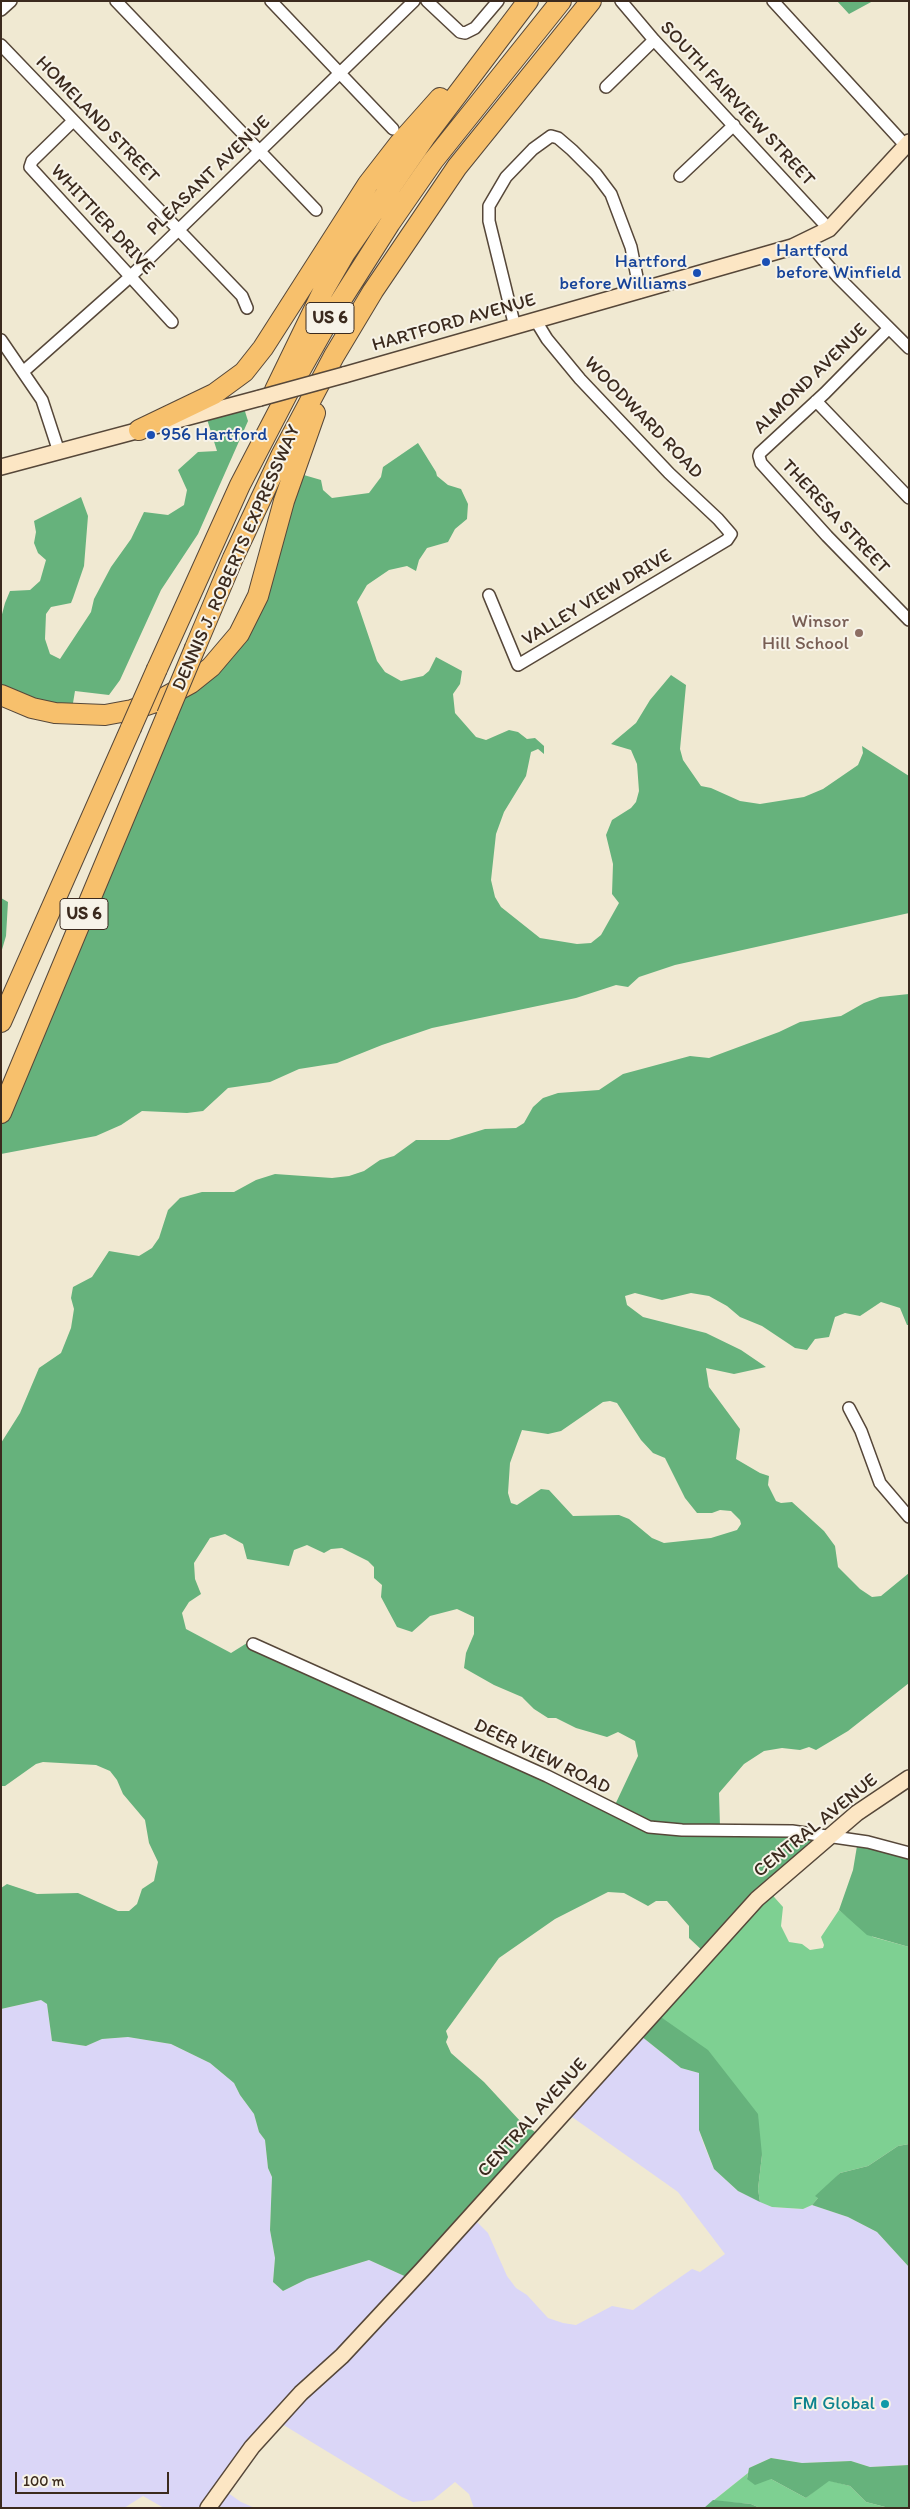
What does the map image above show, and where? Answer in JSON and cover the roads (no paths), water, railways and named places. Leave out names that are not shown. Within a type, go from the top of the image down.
[{"type":"highway","points":[[240,486],[282,374],[333,272],[425,137],[528,1]]},
{"type":"highway","name":"DENNIS J. ROBERTS EXPRESSWAY","points":[[1,1022],[240,486],[310,352],[390,223],[456,131],[561,1]]},
{"type":"highway","name":"DENNIS J. ROBERTS EXPRESSWAY","points":[[1,1113],[195,648],[264,489],[298,422],[353,323],[392,259],[457,167],[591,1]]},
{"type":"highway","points":[[139,430],[214,394],[244,372],[258,356],[352,206],[383,163],[420,120],[506,28]]},
{"type":"highway","points":[[1,695],[32,708],[55,713],[92,716],[119,713],[146,706],[181,690],[201,676],[221,657],[239,634],[258,596],[300,454],[353,323]]},
{"type":"main road","name":"HARTFORD AVENUE","points":[[1,468],[344,375],[766,256],[806,241],[829,229],[907,143]]},
{"type":"main road","name":"CENTRAL AVENUE","points":[[208,2508],[252,2447],[301,2393],[342,2356],[416,2277],[757,1899],[857,1814],[909,1778]]},
{"type":"street","points":[[1,10],[11,1]]},
{"type":"street","points":[[116,1],[316,210]]},
{"type":"street","points":[[271,1],[393,129]]},
{"type":"street","name":"PLEASANT AVENUE","points":[[24,371],[130,276],[414,1]]},
{"type":"street","points":[[427,1],[460,32],[468,33],[475,28],[498,1]]},
{"type":"street","name":"SOUTH FAIRVIEW STREET","points":[[621,1],[654,40],[829,229]]},
{"type":"street","points":[[773,1],[907,143]]},
{"type":"street","points":[[606,87],[654,40]]},
{"type":"street","name":"HOMELAND STREET","points":[[1,45],[242,296],[247,308]]},
{"type":"street","name":"WHITTIER DRIVE","points":[[73,121],[32,161],[30,167],[172,322]]},
{"type":"street","points":[[680,176],[734,125]]},
{"type":"street","points":[[514,327],[489,221],[490,206],[506,178],[546,138],[554,136],[572,150],[596,174],[611,194],[631,247],[640,292]]},
{"type":"street","points":[[806,241],[909,348]]},
{"type":"street","name":"WOODWARD ROAD","points":[[536,321],[547,339],[580,379],[669,473],[718,519],[731,534]]},
{"type":"street","name":"ALMOND AVENUE","points":[[759,456],[760,452],[889,328]]},
{"type":"street","points":[[1,340],[42,400],[59,452]]},
{"type":"street","points":[[816,400],[909,498]]},
{"type":"street","name":"THERESA STREET","points":[[759,456],[761,463],[827,536],[909,620]]},
{"type":"street","name":"VALLEY VIEW DRIVE","points":[[489,595],[518,665],[727,540],[731,534]]},
{"type":"street","points":[[849,1408],[861,1430],[880,1482],[909,1517]]},
{"type":"street","name":"DEER VIEW ROAD","points":[[253,1644],[547,1776],[649,1827],[682,1830],[792,1831],[831,1835],[909,1853]]},
{"type":"place","name":"Hartford before Winfield","points":[[766,262]]},
{"type":"place","name":"Hartford before Williams","points":[[697,273]]},
{"type":"place","name":"956 Hartford","points":[[151,435]]},
{"type":"place","name":"Winsor Hill School","points":[[859,633]]},
{"type":"place","name":"FM Global","points":[[885,2404]]}]
